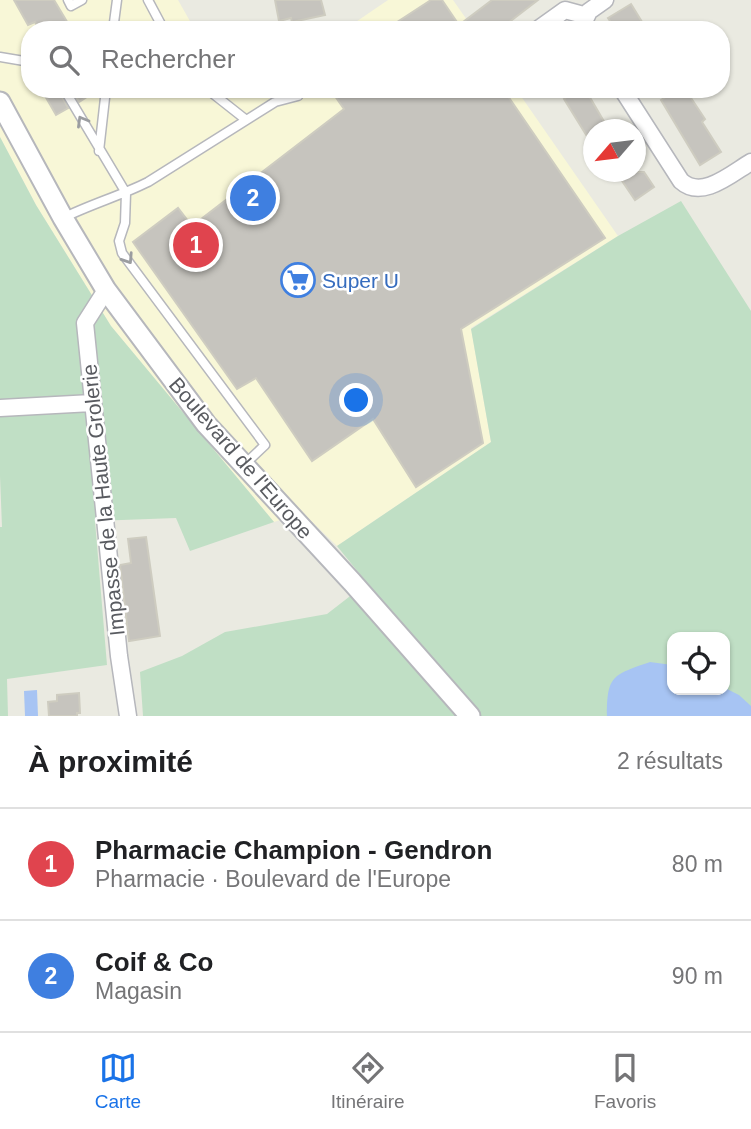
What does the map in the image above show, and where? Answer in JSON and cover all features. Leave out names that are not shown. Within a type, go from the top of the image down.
[{"type":"street","points":[[586,21],[588,12],[605,0]]},
{"type":"street","points":[[550,21],[565,10],[583,21]]},
{"type":"street","points":[[628,98],[681,181],[687,186],[694,189],[706,188],[751,162]]},
{"type":"street","name":"Boulevard de l'Europe","points":[[1,102],[63,218],[106,290],[206,424],[352,582],[470,716]]},
{"type":"street","name":"Impasse de la Haute Grolerie","points":[[106,290],[85,323],[119,656],[128,716]]},
{"type":"street","points":[[0,408],[92,403]]},
{"type":"lane","points":[[68,0],[71,6],[82,0]]},
{"type":"lane","points":[[114,21],[117,0]]},
{"type":"lane","points":[[148,0],[159,21]]},
{"type":"lane","points":[[0,57],[21,60]]},
{"type":"lane","points":[[69,98],[126,193],[125,223],[119,241],[122,253],[265,445],[243,465]]},
{"type":"lane","points":[[99,151],[105,98]]},
{"type":"lane","points":[[218,98],[245,119]]},
{"type":"lane","points":[[63,218],[94,203],[126,193],[175,166],[245,119],[275,102],[290,98]]},
{"type":"shaded area","points":[[0,0],[178,0],[190,21],[21,21],[21,98],[522,98],[618,236],[471,328],[491,442],[337,546],[303,513],[274,522],[111,326],[36,205],[0,137]]},
{"type":"shaded area","points":[[388,0],[453,0],[468,21],[357,21]]},
{"type":"shaded area","points":[[0,137],[36,205],[111,326],[274,522],[190,551],[176,518],[95,521],[107,665],[7,679],[8,716],[0,716]]},
{"type":"shaded area","points":[[681,201],[751,311],[751,716],[143,716],[140,672],[182,656],[225,632],[327,614],[367,583],[337,546],[491,442],[471,329],[618,236]]},
{"type":"water","points":[[650,662],[667,664],[667,695],[730,695],[730,690],[751,706],[751,716],[607,716],[611,684],[628,670]]},
{"type":"water","points":[[37,690],[38,716],[25,716],[24,691]]},
{"type":"building","points":[[14,0],[54,0],[67,21],[26,21]]},
{"type":"building","points":[[275,0],[321,0],[325,15],[297,21],[292,21],[291,18],[279,21]]},
{"type":"building","points":[[431,0],[442,0],[456,21],[399,21]]},
{"type":"building","points":[[492,0],[538,0],[511,21],[464,21]]},
{"type":"building","points":[[631,4],[641,21],[610,21],[608,18]]},
{"type":"building","points":[[46,98],[63,98],[68,108],[56,115]]},
{"type":"building","name":"Super U","points":[[336,98],[509,98],[605,238],[461,329],[483,443],[416,487],[373,419],[312,461],[256,378],[237,389],[133,242],[178,208],[192,226],[344,109]]},
{"type":"building","points":[[565,98],[590,98],[603,119],[583,119],[583,130]]},
{"type":"building","points":[[691,98],[721,152],[700,165],[661,100]]},
{"type":"building","points":[[646,175],[654,187],[635,200],[623,182],[646,182]]},
{"type":"building","points":[[146,537],[160,636],[129,641],[120,565],[131,563],[128,539]]},
{"type":"building","points":[[79,693],[80,713],[77,713],[77,716],[49,716],[48,702],[57,701],[57,695]]},
{"type":"place","name":"Coif & Co","points":[[253,198]]},
{"type":"place","name":"Pharmacie Champion - Gendron","points":[[196,245]]},
{"type":"place","name":"Super U","points":[[298,280]]}]
